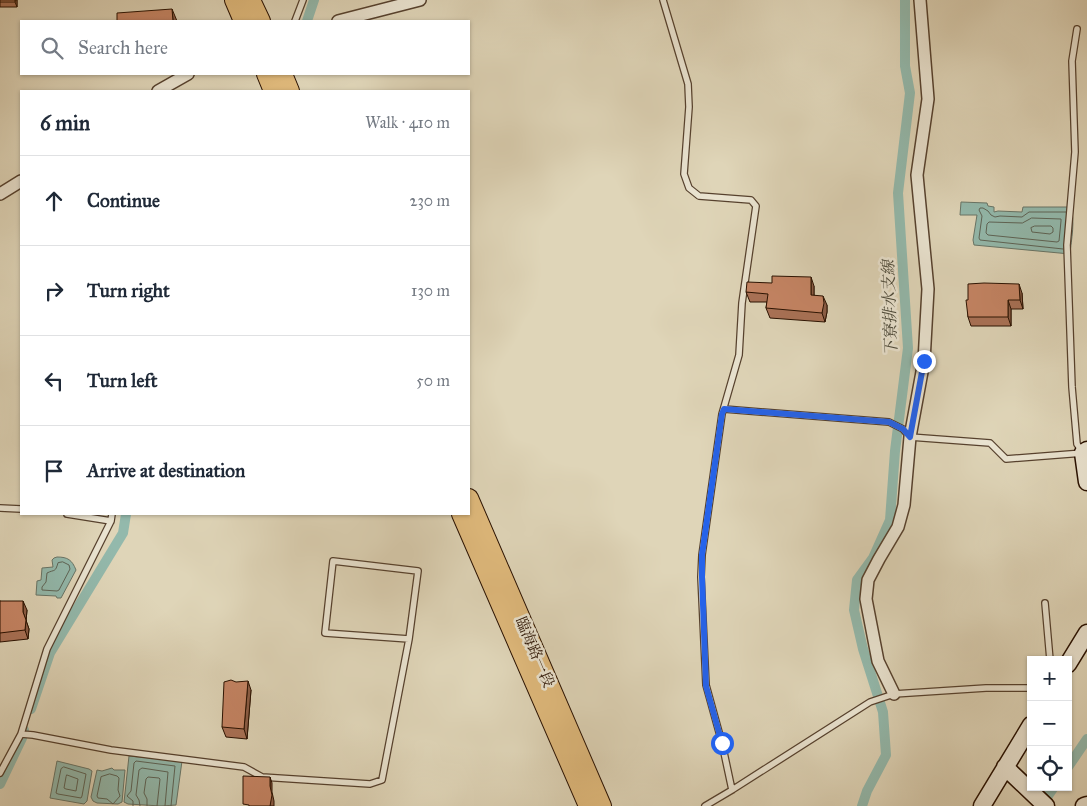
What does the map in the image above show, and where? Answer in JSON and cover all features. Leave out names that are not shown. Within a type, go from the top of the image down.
[{"type":"main road","points":[[234,0],[243,20]]},
{"type":"main road","points":[[251,0],[260,20]]},
{"type":"main road","points":[[267,75],[279,86]]},
{"type":"main road","name":"臨海路一段","points":[[470,500],[602,806]]},
{"type":"main road","name":"臨海路一段","points":[[461,515],[588,806]]},
{"type":"street","points":[[342,20],[420,0]]},
{"type":"street","points":[[894,694],[878,662],[866,599],[868,580],[898,528],[904,505],[910,437],[924,361],[928,289],[917,175],[928,99],[920,0]]},
{"type":"street","points":[[160,90],[186,75]]},
{"type":"street","points":[[0,194],[20,182]]},
{"type":"street","points":[[1085,451],[1087,482]]},
{"type":"street","points":[[1072,657],[1087,633]]},
{"type":"street","points":[[982,806],[1027,732]]},
{"type":"street","points":[[1005,767],[1046,806]]},
{"type":"lane","points":[[295,20],[304,0]]},
{"type":"lane","points":[[663,0],[688,84],[689,108],[684,174],[689,188],[699,196],[751,200],[756,206],[742,303],[739,355],[722,414],[702,555],[706,686],[722,743],[732,790]]},
{"type":"lane","points":[[1077,29],[1072,61],[1075,152],[1067,245],[1076,444],[1085,451]]},
{"type":"lane","points":[[724,409],[889,422],[903,429],[910,437],[990,443],[1006,459],[1085,451]]},
{"type":"lane","points":[[0,508],[20,509]]},
{"type":"lane","points":[[73,515],[111,521]]},
{"type":"lane","points":[[0,773],[21,734],[47,649],[111,521],[112,515]]},
{"type":"lane","points":[[21,734],[111,750],[244,767],[262,777],[370,784],[382,780],[409,639],[418,571],[333,561],[325,633],[409,639]]},
{"type":"lane","points":[[1045,603],[1050,656]]},
{"type":"lane","points":[[705,806],[870,702],[894,694],[986,688],[1027,688]]},
{"type":"water","points":[[961,202],[987,203],[988,206],[994,207],[994,212],[1022,212],[1023,207],[1070,207],[1073,223],[1070,254],[974,245],[977,215],[960,215]]},
{"type":"water","points":[[57,557],[69,560],[76,570],[61,598],[36,595],[37,581],[41,580],[42,568],[53,567],[52,560]]},
{"type":"water","points":[[129,756],[182,761],[176,805],[161,806],[128,804],[124,802]]},
{"type":"water","points":[[57,761],[92,771],[87,801],[84,804],[50,798]]},
{"type":"water","points":[[112,768],[114,770],[125,770],[122,802],[118,804],[97,803],[93,801],[91,797],[97,770],[102,771]]},
{"type":"building","points":[[0,0],[15,0],[15,2],[0,2]]},
{"type":"building","points":[[172,9],[173,20],[117,20],[117,13]]},
{"type":"building","points":[[772,276],[811,277],[811,295],[823,296],[822,313],[766,308],[768,294],[746,292],[747,282],[772,283]]},
{"type":"building","points":[[968,284],[1019,284],[1020,300],[1008,300],[1008,317],[968,317],[966,300],[968,300]]},
{"type":"building","points":[[0,601],[23,601],[23,612],[26,620],[25,630],[0,633]]},
{"type":"building","points":[[231,680],[236,682],[248,681],[244,729],[222,727],[224,682]]},
{"type":"building","points":[[243,776],[270,777],[272,795],[270,806],[249,806],[243,804]]},
{"type":"waterway","points":[[307,20],[314,0]]},
{"type":"waterway","name":"下寮排水支線","points":[[862,806],[867,791],[886,755],[883,712],[863,649],[854,610],[857,580],[873,558],[890,520],[895,451],[908,348],[898,193],[910,93],[905,66],[905,0]]},
{"type":"waterway","points":[[31,709],[50,653],[123,533],[126,515]]},
{"type":"waterway","points":[[0,784],[24,730]]},
{"type":"waterway","points":[[1072,761],[1087,739]]},
{"type":"waterway","points":[[1041,806],[1051,791]]},
{"type":"route","points":[[722,743],[706,686],[702,555],[724,409],[889,422],[903,429],[910,437],[924,361]]}]
